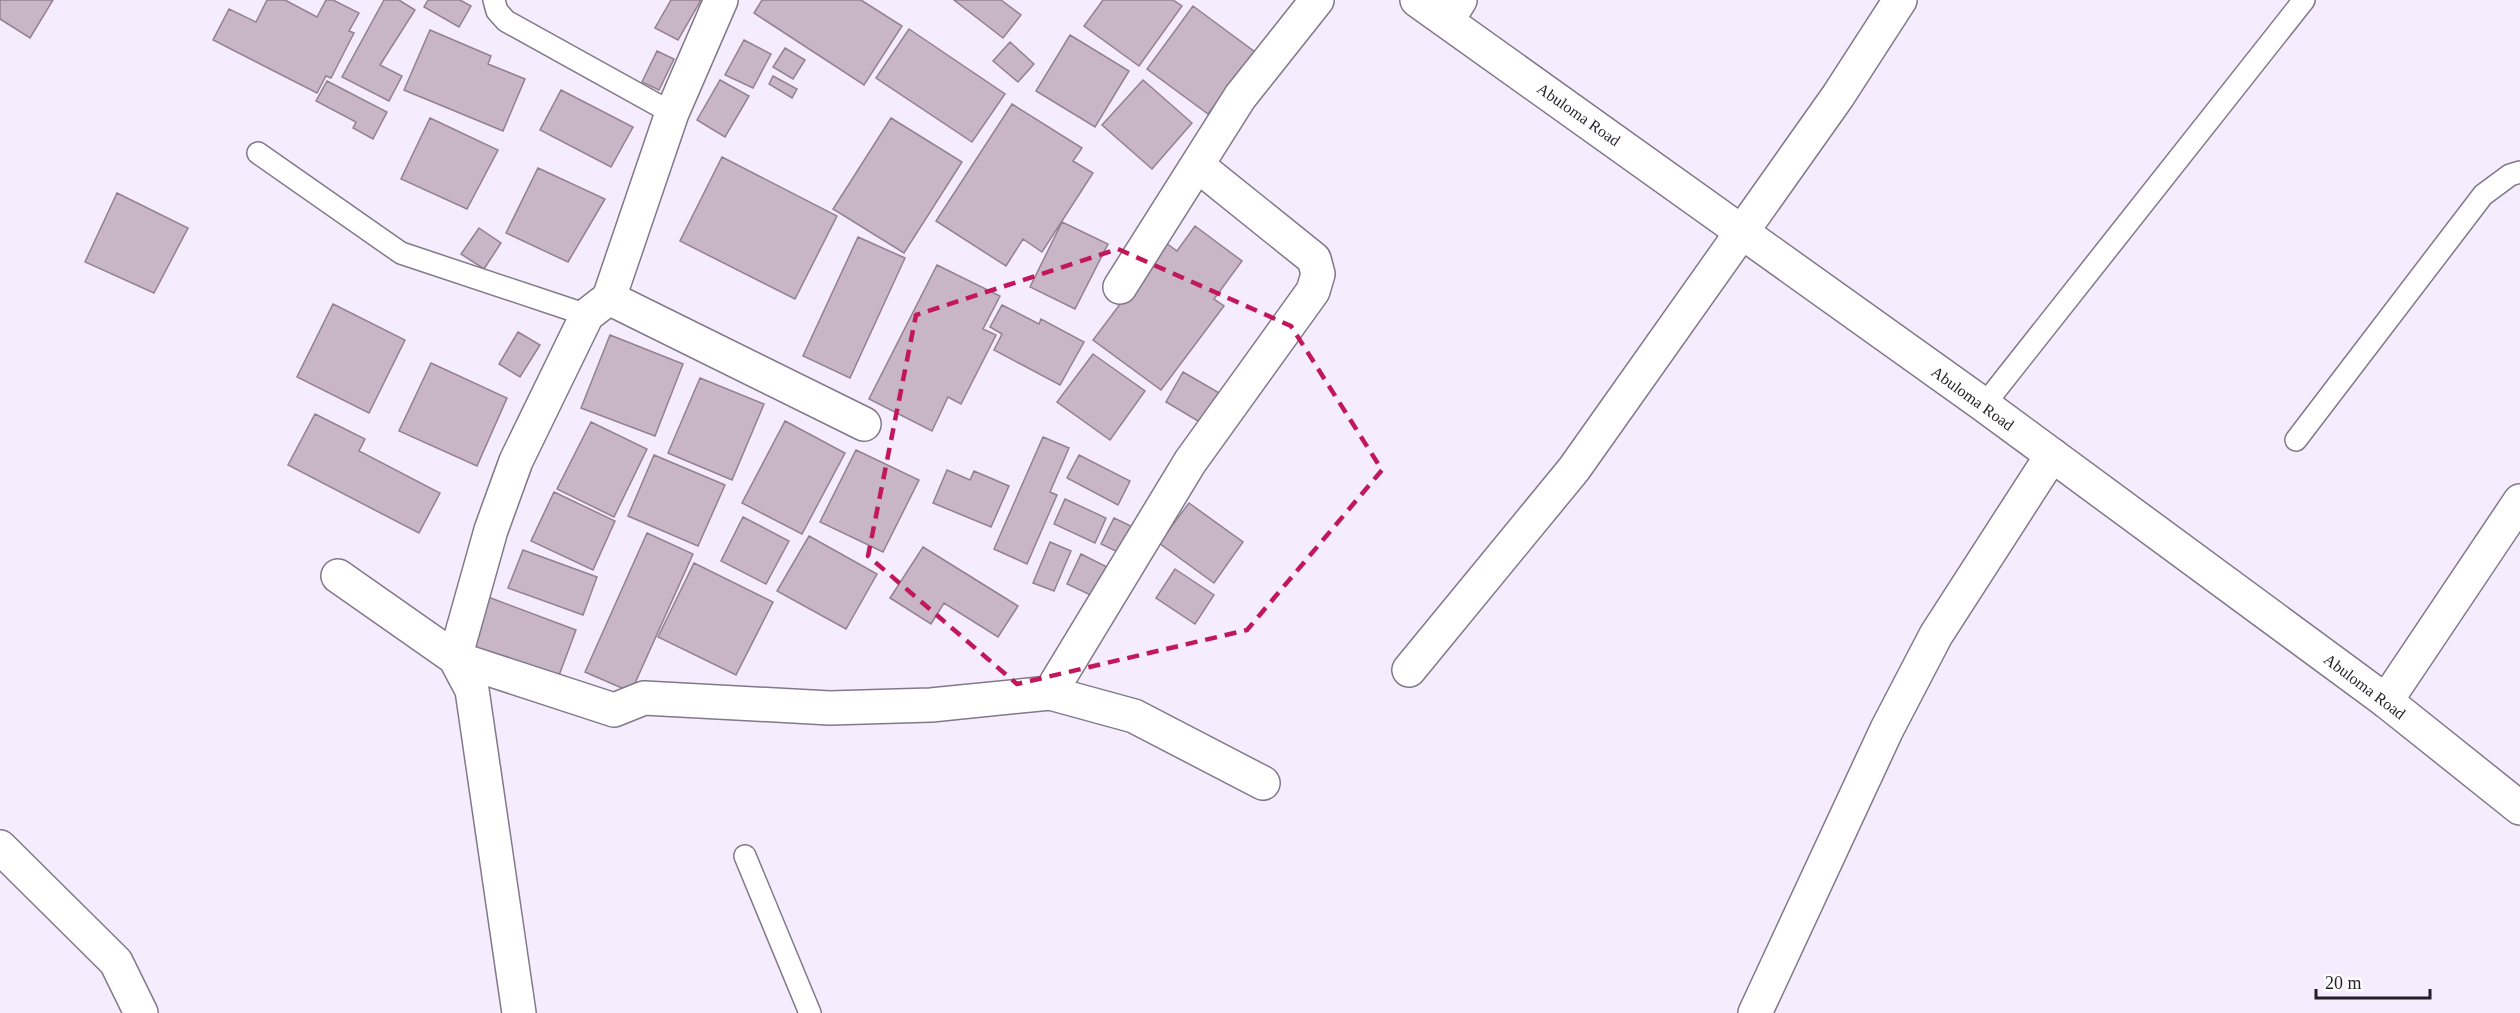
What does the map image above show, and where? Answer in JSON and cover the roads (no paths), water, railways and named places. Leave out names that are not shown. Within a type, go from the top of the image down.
[{"type":"street","points":[[1119,287],[1240,97],[1317,0]]},
{"type":"street","name":"Abuloma Road","points":[[1417,0],[1454,10],[1743,231],[1984,405],[2385,701],[2520,808]]},
{"type":"street","points":[[1409,670],[1574,468],[1838,96],[1900,0]]},
{"type":"street","points":[[519,1013],[472,690],[455,658],[491,530],[516,461],[598,307],[715,3]]},
{"type":"street","points":[[1050,693],[1190,462],[1313,291],[1318,274],[1314,259],[1197,165]]},
{"type":"street","points":[[598,307],[864,424]]},
{"type":"street","points":[[1755,1013],[1887,729],[1936,635],[2052,455]]},
{"type":"street","points":[[2385,701],[2520,501]]},
{"type":"street","points":[[338,576],[455,658],[614,710],[644,698],[830,708],[931,705],[1050,693],[1134,716],[1263,783]]},
{"type":"street","points":[[0,847],[116,962],[141,1013]]},
{"type":"lane","points":[[494,0],[497,11],[506,21],[672,113]]},
{"type":"lane","points":[[1984,405],[2304,0]]},
{"type":"lane","points":[[258,153],[401,253],[598,307]]},
{"type":"lane","points":[[2296,440],[2483,195],[2510,175],[2520,172]]},
{"type":"lane","points":[[745,856],[810,1013]]}]
